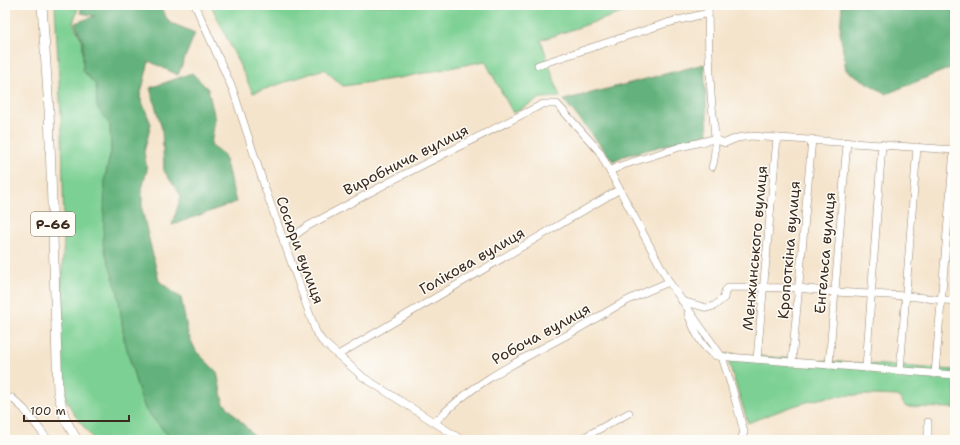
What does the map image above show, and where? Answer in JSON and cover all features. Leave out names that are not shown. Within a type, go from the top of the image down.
[{"type":"main road","name":"Р-66","points":[[42,5],[49,110],[56,373],[61,407],[65,419],[77,440]]},
{"type":"street","name":"Сосюри вулиця","points":[[194,5],[232,90],[316,332],[322,341],[363,377],[462,440]]},
{"type":"street","points":[[538,65],[708,9],[708,40],[715,160],[712,167]]},
{"type":"street","name":"Виробнича вулиця","points":[[284,243],[308,226],[395,179],[543,104],[557,104],[599,151],[610,171]]},
{"type":"street","points":[[741,440],[744,432],[722,357],[669,282],[610,171],[623,164],[680,147],[714,139],[725,143],[737,138],[752,136],[954,150],[936,374]]},
{"type":"street","name":"Менжинського вулиця","points":[[757,360],[765,287],[777,138]]},
{"type":"street","name":"Кропоткіна вулиця","points":[[792,362],[812,139]]},
{"type":"street","name":"Енгельса вулиця","points":[[829,365],[847,142]]},
{"type":"street","points":[[866,368],[882,144]]},
{"type":"street","points":[[900,371],[917,147]]},
{"type":"street","name":"Голікова вулиця","points":[[338,355],[620,189]]},
{"type":"street","name":"Робоча вулиця","points":[[435,422],[454,404],[501,370],[584,326],[620,304],[669,282]]},
{"type":"street","points":[[682,301],[707,308],[714,306],[724,298],[725,291],[730,286],[798,288],[955,301]]},
{"type":"street","points":[[722,357],[955,375]]},
{"type":"street","points":[[12,398],[24,409],[48,440]]},
{"type":"street","points":[[579,440],[628,413]]},
{"type":"street","points":[[928,422],[928,440]]},
{"type":"green space","points":[[55,5],[79,5],[73,23],[83,42],[83,71],[96,85],[110,125],[111,151],[105,178],[124,338],[145,409],[172,440],[94,440],[74,414],[65,397],[59,332],[64,237],[62,135]]},
{"type":"green space","points":[[81,5],[159,5],[169,22],[195,33],[178,75],[149,61],[140,97],[151,124],[144,152],[147,170],[142,189],[142,210],[159,281],[181,298],[188,334],[196,351],[217,372],[223,402],[258,440],[172,440],[145,409],[124,338],[118,293],[103,245],[105,178],[111,151],[110,125],[97,107],[96,85],[83,71],[83,42],[75,23],[95,16],[81,13]]},
{"type":"green space","points":[[211,5],[645,5],[541,40],[560,97],[541,98],[513,113],[485,61],[399,78],[343,86],[324,69],[253,93]]},
{"type":"green space","points":[[842,5],[955,5],[955,66],[886,94],[846,70],[840,32]]},
{"type":"green space","points":[[704,64],[708,134],[624,156],[613,161],[564,100]]},
{"type":"green space","points":[[192,73],[208,89],[215,119],[211,145],[224,155],[236,202],[172,225],[181,196],[164,171],[162,129],[150,88]]},
{"type":"green space","points":[[726,354],[955,370],[955,408],[906,407],[898,396],[839,396],[799,404],[748,423]]}]
